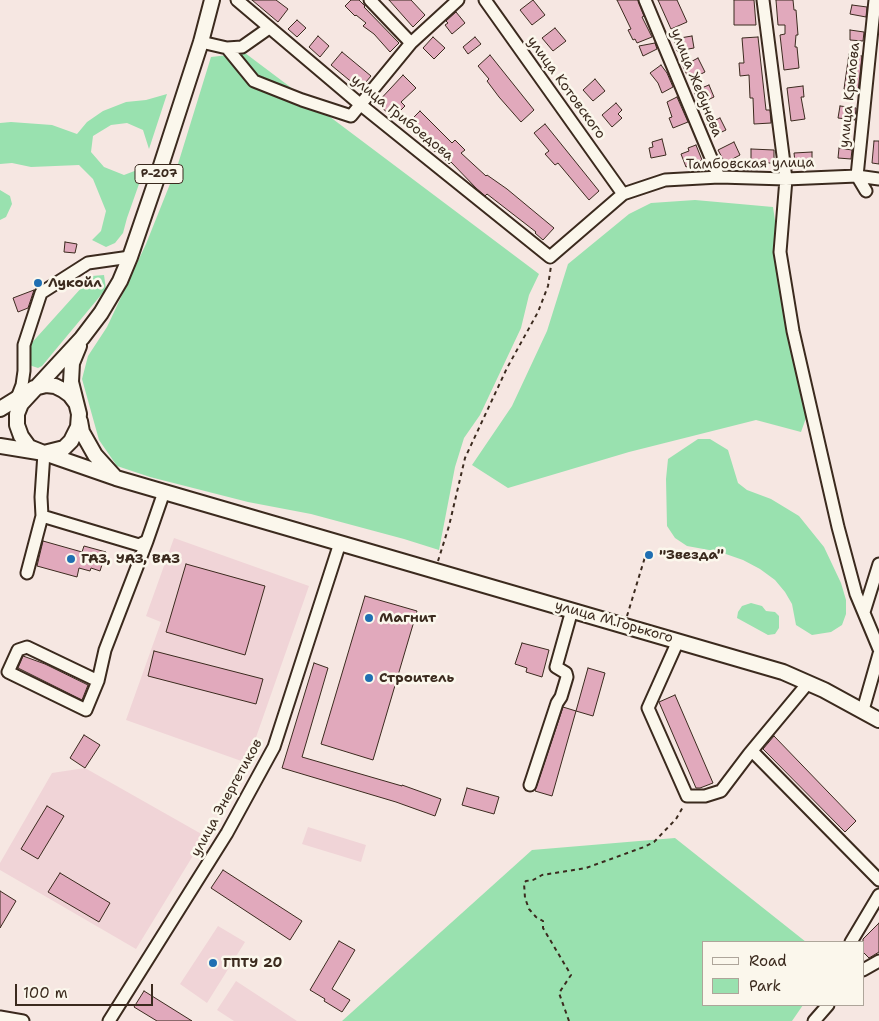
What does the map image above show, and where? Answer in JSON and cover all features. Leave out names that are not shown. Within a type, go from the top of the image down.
[{"type":"main road","name":"Р-207","points":[[44,453],[29,446],[21,436],[17,426],[17,414],[21,404],[34,388],[82,338],[101,313],[120,281],[156,181],[212,0]]},
{"type":"main road","name":"Р-207","points":[[0,446],[44,453],[64,448],[71,441],[78,427],[78,409],[71,382],[72,363],[82,338]]},
{"type":"main road","points":[[34,388],[55,386],[70,395],[78,409],[82,432],[88,444],[95,455],[116,478]]},
{"type":"main road","name":"Р-207","points":[[0,409],[34,388]]},
{"type":"main road","name":"улица М.Горького","points":[[44,453],[116,478],[783,672],[863,710],[879,720]]},
{"type":"street","name":"улица Грибоедова","points":[[237,0],[361,105],[550,257]]},
{"type":"street","points":[[370,0],[412,43]]},
{"type":"street","points":[[227,48],[254,81],[302,100],[351,116],[412,43],[458,0]]},
{"type":"street","name":"улица Котовского","points":[[484,0],[623,194]]},
{"type":"street","name":"улица Жебунева","points":[[646,0],[719,177]]},
{"type":"street","points":[[763,0],[786,179],[780,252],[793,331],[838,527],[856,594],[879,648]]},
{"type":"street","name":"улица Крылова","points":[[858,176],[874,0]]},
{"type":"street","points":[[200,42],[227,48],[242,47],[269,28]]},
{"type":"street","points":[[858,176],[866,191]]},
{"type":"street","name":"Тамбовская улица","points":[[623,194],[665,180],[719,177],[786,179],[858,176],[879,179]]},
{"type":"street","points":[[550,257],[623,194]]},
{"type":"street","points":[[17,398],[22,386],[24,371],[24,345],[41,293],[88,263],[130,257]]},
{"type":"street","points":[[27,573],[42,516],[41,497],[44,453]]},
{"type":"street","points":[[98,681],[27,647],[18,650],[8,672],[86,710],[98,681],[105,650],[164,492]]},
{"type":"street","points":[[42,516],[140,545],[147,541]]},
{"type":"street","name":"улица Энергетиков","points":[[109,1021],[227,833],[274,747],[340,543]]},
{"type":"street","points":[[864,612],[879,564]]},
{"type":"street","points":[[530,785],[567,677],[566,673],[556,668],[572,610]]},
{"type":"street","points":[[678,641],[648,708],[687,796],[706,796],[721,791],[808,683]]},
{"type":"street","points":[[863,710],[876,675],[879,654]]},
{"type":"street","points":[[752,751],[879,880]]},
{"type":"street","points":[[852,941],[879,895]]},
{"type":"street","points":[[864,970],[879,962]]},
{"type":"street","points":[[814,1021],[827,1006]]},
{"type":"street","points":[[0,1017],[23,1021]]},
{"type":"path","points":[[438,561],[449,526],[465,458],[507,368],[538,312],[550,281],[550,257]]},
{"type":"path","points":[[624,625],[645,557]]},
{"type":"path","points":[[569,1021],[559,993],[571,975],[543,928],[543,921],[536,917],[529,909],[525,898],[524,883],[542,875],[586,868],[644,847],[654,842],[676,819],[683,808]]},
{"type":"shaded area","points":[[174,538],[309,586],[247,763],[126,720],[161,622],[146,616]]},
{"type":"shaded area","points":[[85,768],[205,836],[136,949],[0,870],[0,863],[52,773]]},
{"type":"shaded area","points":[[308,827],[366,845],[361,862],[302,844]]},
{"type":"shaded area","name":"ГПТУ 20","points":[[218,926],[245,942],[207,1003],[180,984]]},
{"type":"shaded area","name":"ГПТУ 20","points":[[236,981],[297,1021],[234,1021],[217,1010]]},
{"type":"green space","points":[[245,53],[539,274],[529,295],[521,328],[480,415],[464,438],[455,467],[439,550],[311,514],[248,502],[150,477],[117,466],[99,440],[82,379],[88,356],[107,327],[146,244],[178,164],[211,57]]},
{"type":"green space","points":[[167,94],[149,149],[143,130],[127,123],[111,125],[93,136],[91,152],[104,167],[124,175],[145,167],[123,233],[115,243],[106,247],[92,240],[101,231],[106,211],[93,179],[79,165],[31,167],[12,163],[0,164],[0,123],[52,125],[77,134],[87,122],[103,111],[126,102],[146,100]]},
{"type":"green space","points":[[0,190],[10,196],[12,204],[6,217],[0,220]]},
{"type":"green space","points":[[695,200],[773,207],[789,339],[811,404],[801,432],[756,420],[629,452],[508,488],[472,465],[512,406],[547,331],[568,264],[629,214],[651,203]]},
{"type":"green space","points":[[104,275],[106,289],[42,366],[38,368],[24,361],[28,347],[92,276]]},
{"type":"green space","points":[[698,439],[710,439],[728,450],[738,483],[747,490],[771,499],[799,516],[824,547],[841,583],[846,600],[846,614],[842,625],[831,632],[812,635],[796,625],[792,604],[785,592],[775,580],[760,569],[743,560],[720,552],[687,546],[675,538],[667,526],[666,479],[668,459]]},
{"type":"green space","points":[[751,603],[762,606],[766,611],[775,612],[779,616],[779,628],[775,634],[768,635],[737,618],[742,606]]},
{"type":"green space","points":[[675,838],[805,941],[702,941],[702,1006],[802,1006],[792,1021],[342,1021],[532,850]]},
{"type":"building","points":[[252,0],[276,0],[288,9],[278,22]]},
{"type":"building","points":[[351,0],[359,0],[399,43],[390,52],[374,34],[363,26],[366,23],[345,6]]},
{"type":"building","points":[[389,0],[411,0],[425,15],[413,27]]},
{"type":"building","points":[[533,0],[545,15],[532,25],[520,10]]},
{"type":"building","points":[[617,0],[638,0],[644,16],[642,17],[652,37],[637,43],[635,39],[633,40],[628,30],[631,29]]},
{"type":"building","points":[[658,0],[677,0],[687,22],[671,29]]},
{"type":"building","points":[[734,0],[754,0],[756,25],[734,25]]},
{"type":"building","points":[[776,0],[793,0],[794,10],[796,10],[798,35],[796,35],[795,47],[797,47],[799,68],[784,70],[780,35],[785,34],[785,25],[778,25]]},
{"type":"building","points":[[852,5],[867,7],[866,17],[850,14]]},
{"type":"building","points":[[456,12],[465,23],[452,34],[445,25],[448,23],[446,21]]},
{"type":"building","points":[[297,20],[306,28],[297,37],[288,29]]},
{"type":"building","points":[[555,28],[566,41],[553,51],[542,38]]},
{"type":"building","points":[[850,30],[864,32],[863,41],[850,40]]},
{"type":"building","points":[[318,36],[329,46],[320,57],[309,47]]},
{"type":"building","points":[[692,36],[694,48],[677,51],[674,39]]},
{"type":"building","points":[[433,37],[445,48],[434,59],[423,48]]},
{"type":"building","points":[[475,37],[481,44],[468,54],[463,47]]},
{"type":"building","points":[[758,37],[766,110],[770,110],[771,123],[754,124],[753,98],[750,98],[749,75],[740,76],[739,63],[744,63],[742,38]]},
{"type":"building","points":[[655,43],[657,49],[643,56],[639,46]]},
{"type":"building","points":[[342,52],[371,76],[360,89],[331,65]]},
{"type":"building","points":[[849,54],[862,56],[858,92],[844,89]]},
{"type":"building","points":[[490,55],[534,110],[521,122],[499,97],[487,81],[489,79],[478,66]]},
{"type":"building","points":[[698,58],[705,72],[693,78],[690,73],[687,75],[683,66]]},
{"type":"building","points":[[661,65],[673,87],[662,93],[658,83],[650,73]]},
{"type":"building","points":[[403,75],[416,88],[401,102],[405,106],[393,118],[377,103]]},
{"type":"building","points":[[595,79],[605,91],[593,101],[583,90]]},
{"type":"building","points":[[709,85],[714,97],[699,104],[694,91]]},
{"type":"building","points":[[803,86],[804,97],[801,97],[805,119],[791,121],[787,88]]},
{"type":"building","points":[[677,97],[688,122],[673,128],[669,118],[672,117],[667,102]]},
{"type":"building","points":[[616,103],[622,110],[618,114],[622,118],[612,127],[602,115]]},
{"type":"building","points":[[840,106],[856,108],[855,120],[838,118]]},
{"type":"building","points":[[420,111],[452,143],[455,140],[465,150],[461,153],[486,176],[507,189],[554,228],[543,240],[536,232],[487,194],[485,196],[451,162],[449,164],[406,125]]},
{"type":"building","points":[[720,118],[726,130],[713,136],[707,124]]},
{"type":"building","points":[[545,124],[599,191],[589,200],[558,163],[555,165],[545,154],[549,151],[534,133]]},
{"type":"building","points":[[662,139],[666,155],[651,158],[649,148],[653,147],[652,142]]},
{"type":"building","points":[[874,141],[879,141],[879,164],[872,163]]},
{"type":"building","points":[[734,142],[740,155],[725,163],[718,150]]},
{"type":"building","points":[[696,145],[702,160],[686,167],[681,154],[689,151],[688,148]]},
{"type":"building","points":[[839,148],[852,150],[851,159],[838,158]]},
{"type":"building","points":[[751,149],[774,150],[774,163],[751,163]]},
{"type":"building","points":[[812,152],[812,162],[795,162],[794,153]]},
{"type":"building","points":[[65,242],[77,244],[75,253],[64,252]]},
{"type":"building","points":[[34,290],[28,308],[18,312],[13,298]]},
{"type":"building","name":"ГАЗ, УАЗ, ВАЗ","points":[[43,541],[82,552],[84,546],[106,552],[100,571],[91,568],[90,571],[79,568],[77,577],[37,566]]},
{"type":"building","points":[[186,564],[265,586],[245,655],[166,632]]},
{"type":"building","name":"Строитель","points":[[365,596],[417,611],[373,760],[321,744]]},
{"type":"building","points":[[522,643],[549,650],[542,677],[526,672],[527,668],[515,664]]},
{"type":"building","points":[[154,651],[263,679],[256,704],[148,676]]},
{"type":"building","points":[[23,656],[45,664],[88,685],[82,700],[18,668]]},
{"type":"building","points":[[314,663],[328,668],[302,757],[402,785],[441,799],[435,816],[396,802],[282,768]]},
{"type":"building","points":[[588,668],[605,673],[593,716],[576,711]]},
{"type":"building","points":[[675,695],[713,783],[700,788],[696,788],[659,702]]},
{"type":"building","points":[[563,707],[576,711],[552,796],[535,791]]},
{"type":"building","points":[[84,735],[100,745],[85,768],[70,758]]},
{"type":"building","points":[[774,736],[856,821],[845,832],[763,749]]},
{"type":"building","points":[[467,788],[499,797],[494,814],[462,805]]},
{"type":"building","points":[[47,806],[64,816],[38,859],[21,849]]},
{"type":"building","points":[[223,870],[302,921],[290,940],[211,888]]},
{"type":"building","points":[[60,873],[110,903],[99,922],[48,892]]},
{"type":"building","points":[[0,891],[16,901],[0,928]]},
{"type":"building","points":[[879,923],[879,952],[869,958],[864,953],[863,939]]},
{"type":"building","points":[[339,941],[355,950],[332,989],[350,1000],[342,1012],[310,990]]},
{"type":"building","points":[[144,991],[192,1021],[157,1021],[134,1007]]},
{"type":"place","name":"Лукойл","points":[[38,283]]},
{"type":"place","name":"\"Звезда\"","points":[[649,555]]},
{"type":"place","name":"ГАЗ, УАЗ, ВАЗ","points":[[71,559]]},
{"type":"place","name":"Магнит","points":[[369,618]]},
{"type":"place","name":"Строитель","points":[[369,678]]},
{"type":"place","name":"ГПТУ 20","points":[[213,963]]}]
